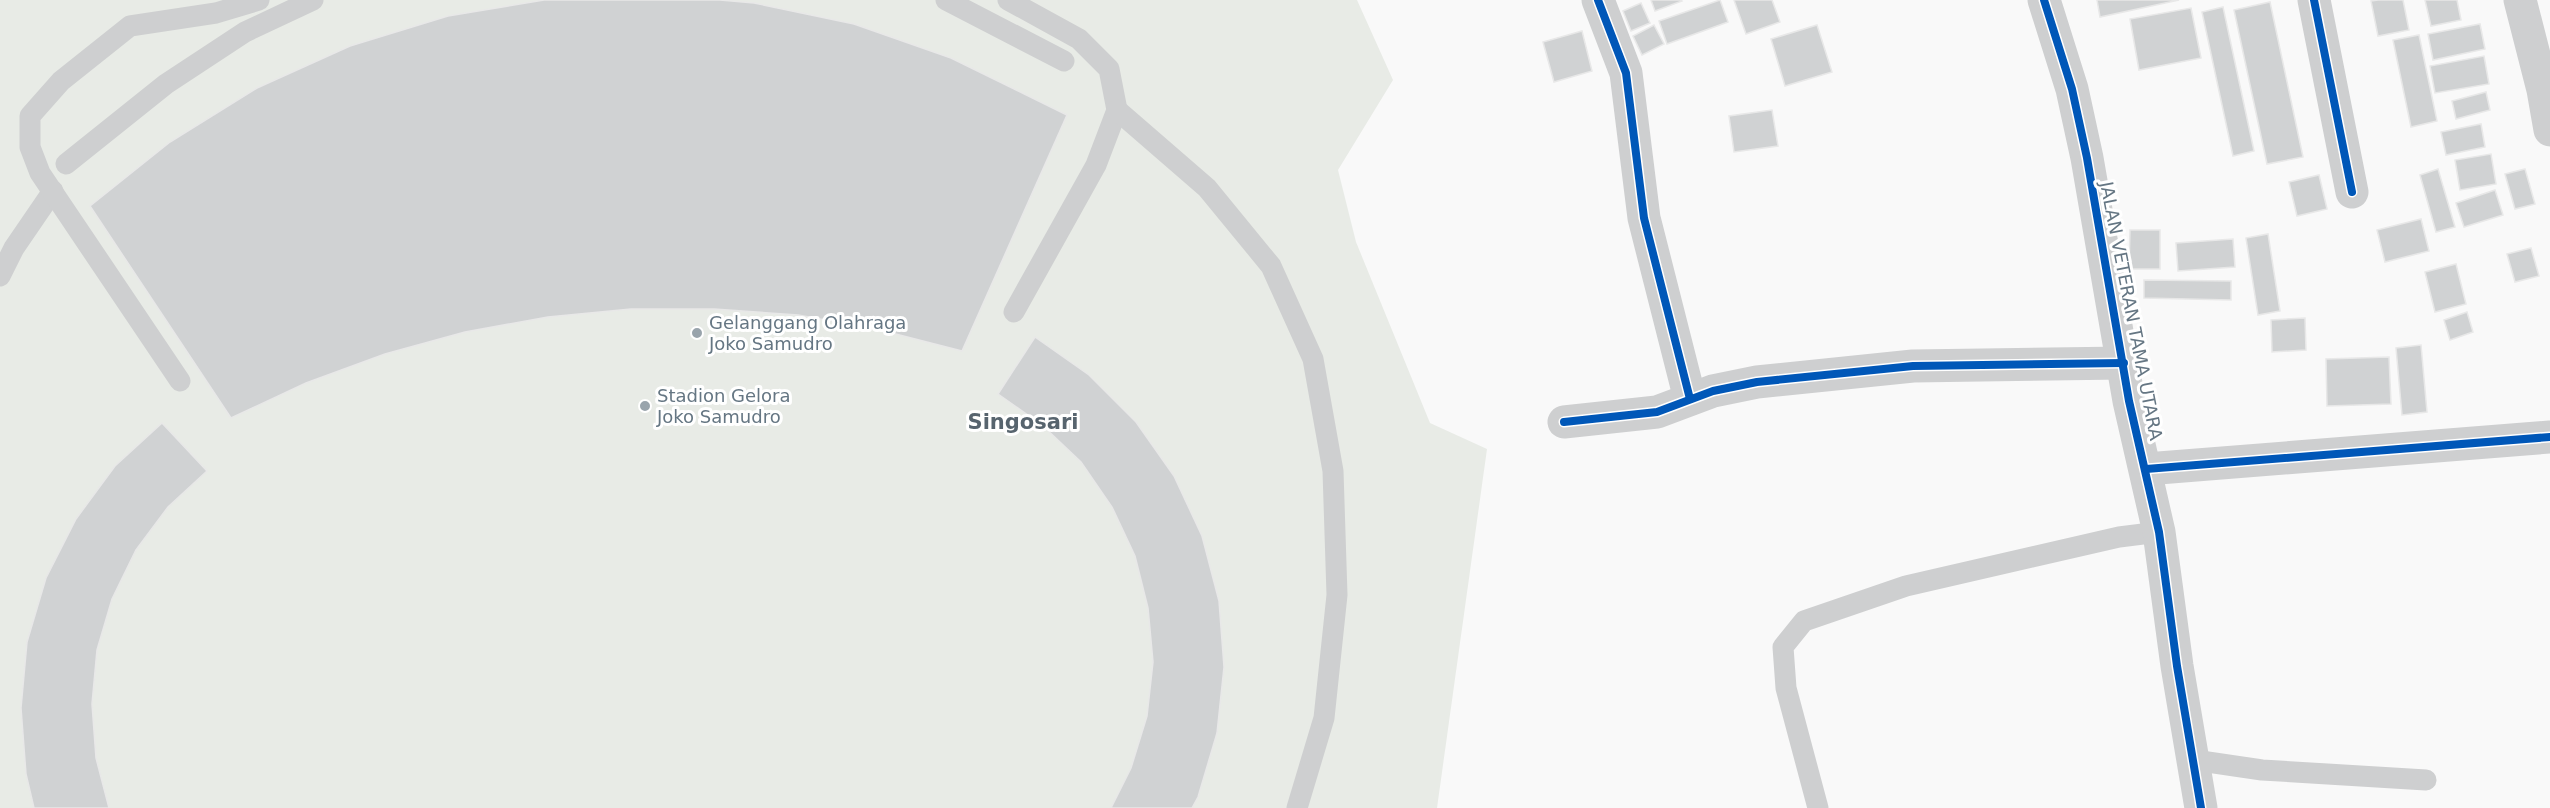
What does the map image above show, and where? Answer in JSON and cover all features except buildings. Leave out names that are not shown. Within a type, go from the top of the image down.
[{"type":"street","points":[[1598,0],[1626,73],[1644,218],[1690,399]]},
{"type":"street","name":"JALAN VETERAN TAMA UTARA","points":[[2044,0],[2077,112],[2124,363],[2129,401],[2159,532],[2177,666],[2201,808]]},
{"type":"street","points":[[2314,0],[2352,192]]},
{"type":"street","points":[[2520,0],[2543,90],[2550,130]]},
{"type":"street","points":[[1564,422],[1657,412],[1732,386],[1913,366],[2124,363]]},
{"type":"street","points":[[2146,469],[2550,437]]},
{"type":"lane","points":[[180,381],[40,173],[30,147],[30,116],[61,81],[130,26],[216,13],[259,0]]},
{"type":"lane","points":[[66,164],[166,84],[245,32],[313,0]]},
{"type":"lane","points":[[946,0],[1064,61]]},
{"type":"lane","points":[[1008,0],[1079,39],[1109,69],[1117,110],[1096,165],[1014,312]]},
{"type":"lane","points":[[1117,110],[1207,188],[1271,266],[1313,359],[1333,471],[1337,595],[1324,718],[1297,808]]},
{"type":"lane","points":[[0,276],[14,248],[53,191]]},
{"type":"lane","points":[[1818,808],[1786,688],[1783,647],[1804,621],[1906,586],[2119,537],[2159,532]]},
{"type":"lane","points":[[2194,760],[2262,770],[2426,780]]},
{"type":"shaded area","name":"Stadion Gelora Joko Samudro","points":[[0,0],[1357,0],[1393,80],[1338,170],[1356,242],[1430,423],[1487,449],[1437,808],[0,808]]},
{"type":"cycle path","points":[[1598,0],[1626,73],[1644,218],[1690,399]]},
{"type":"cycle path","points":[[2044,0],[2072,89],[2087,158],[2129,401],[2159,532],[2177,666],[2201,808]]},
{"type":"cycle path","points":[[2314,0],[2352,192]]},
{"type":"cycle path","points":[[1564,422],[1657,412],[1713,391],[1757,382],[1913,366],[2124,363]]},
{"type":"cycle path","points":[[2146,469],[2550,437]]},
{"type":"place","name":"Gelanggang Olahraga Joko Samudro","points":[[697,333]]},
{"type":"place","name":"Stadion Gelora Joko Samudro","points":[[645,406]]},
{"type":"district","name":"Singosari","points":[[1023,422]]}]
